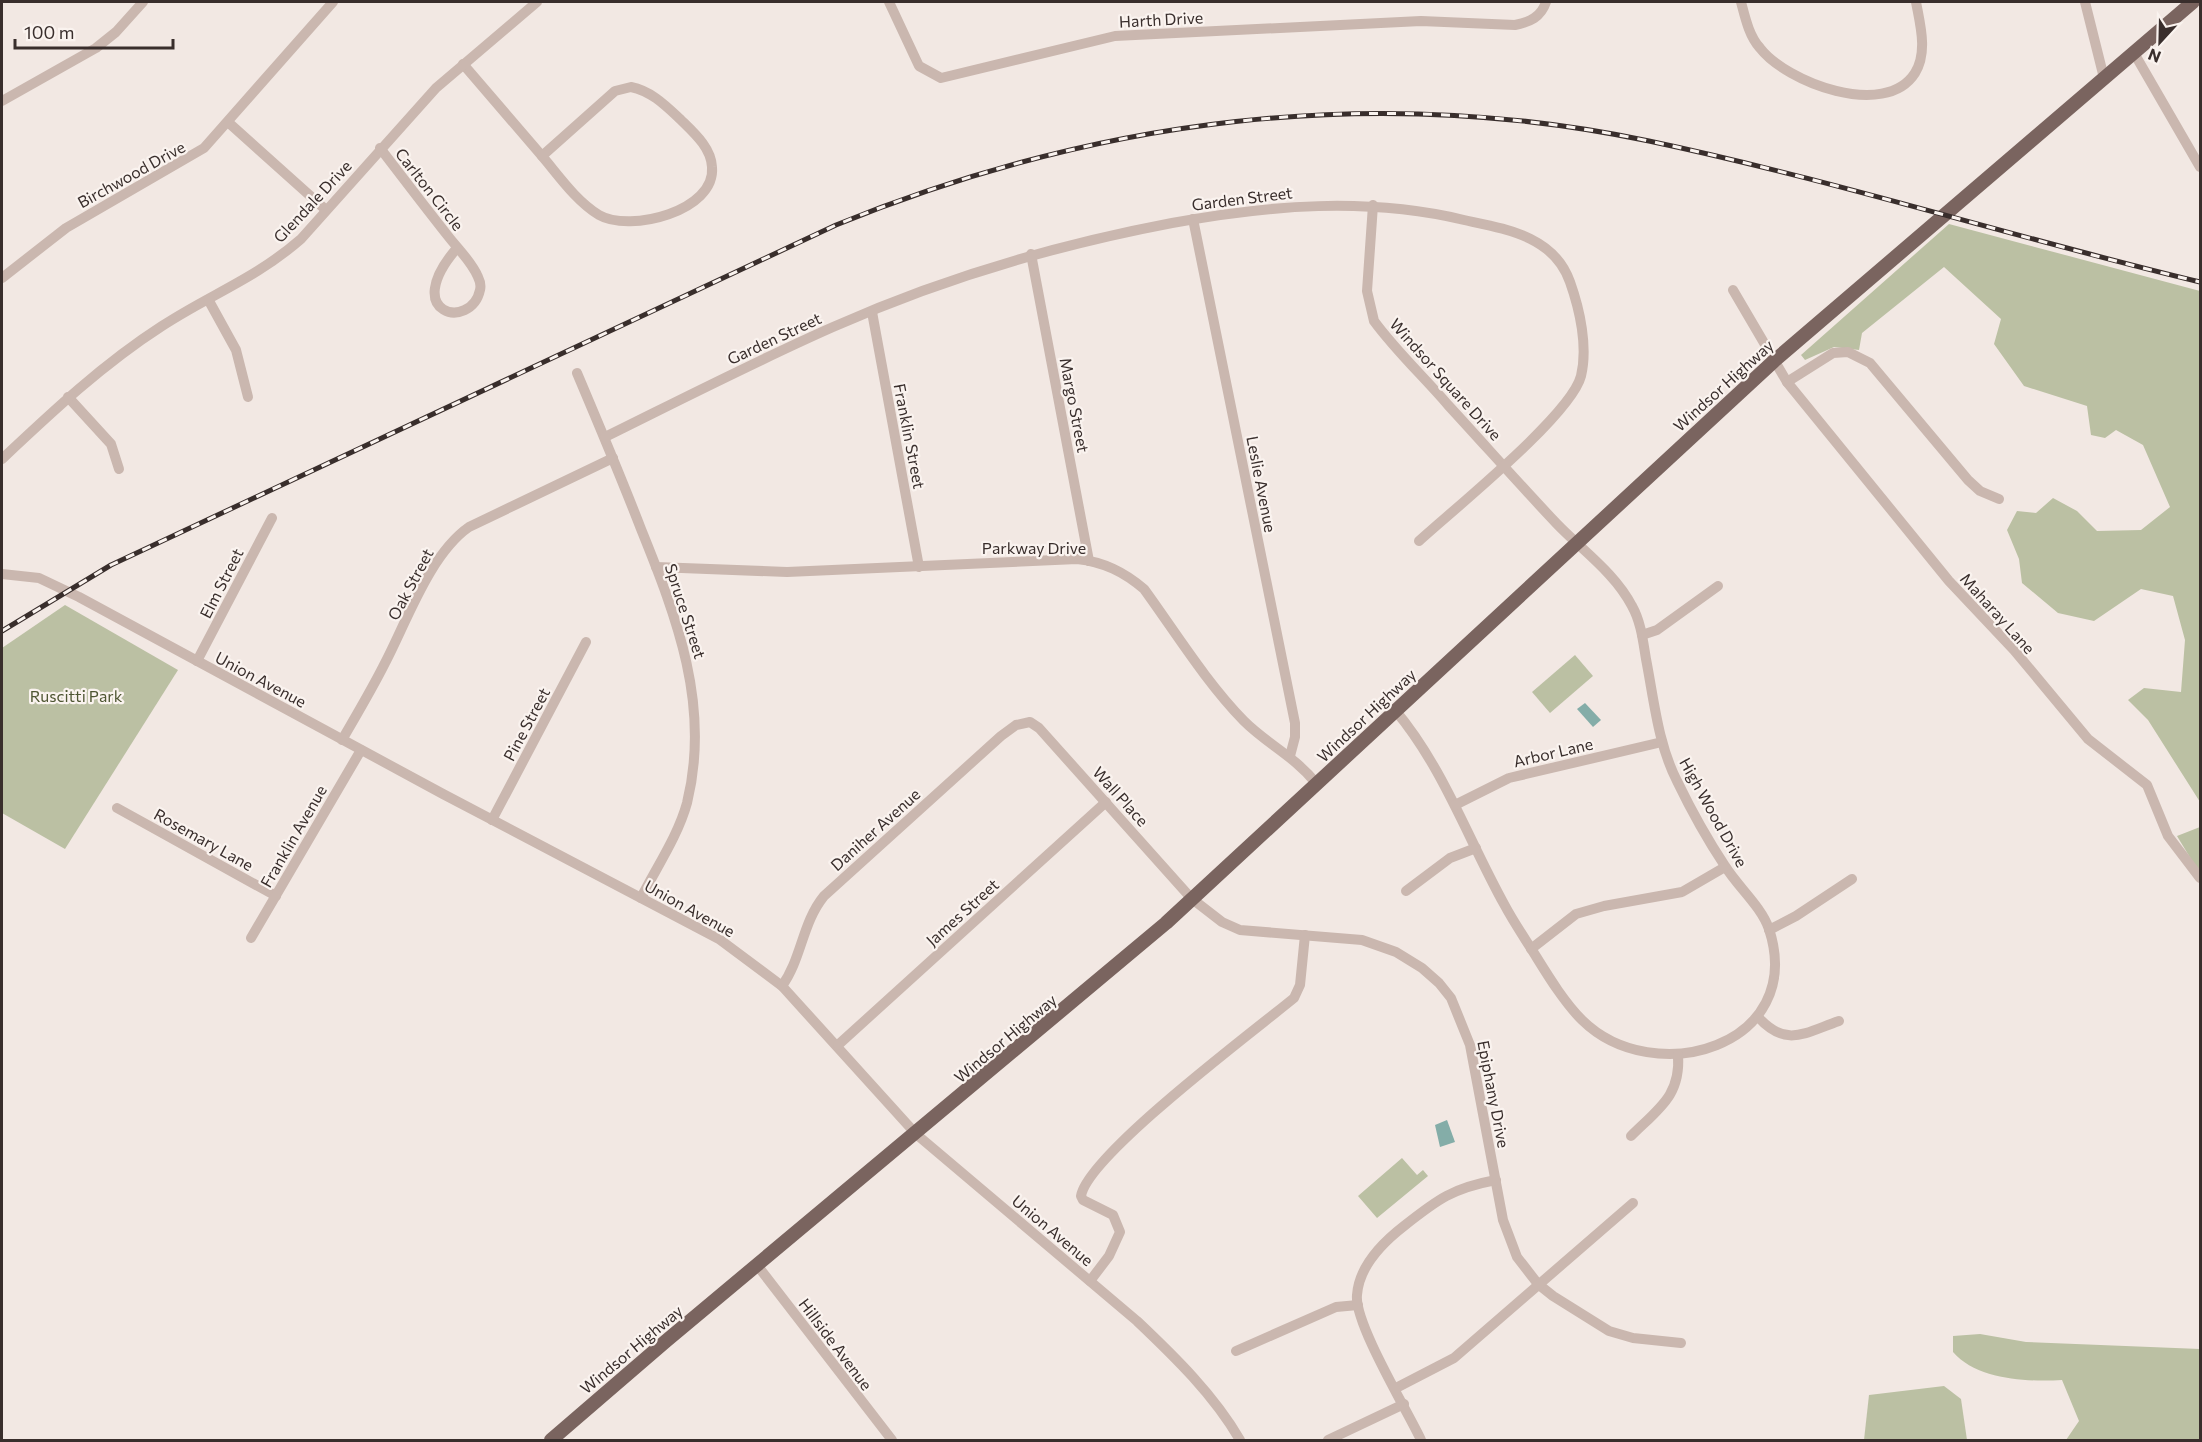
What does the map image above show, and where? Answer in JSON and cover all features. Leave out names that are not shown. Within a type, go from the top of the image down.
[{"type":"main road","name":"Windsor Highway","points":[[551,1440],[757,1265],[1094,985],[1774,361],[2193,2]]},
{"type":"street","points":[[2,101],[96,48],[116,32],[143,2]]},
{"type":"street","name":"Birchwood Drive","points":[[2,278],[66,228],[194,157],[228,123],[333,2]]},
{"type":"street","name":"Glendale Drive","points":[[2,459],[115,357],[164,324],[209,301],[280,257],[327,210],[436,88],[537,2]]},
{"type":"street","name":"Harth Drive","points":[[889,2],[919,66],[941,78],[1114,36],[1421,21],[1515,25],[1530,22],[1540,14],[1546,2]]},
{"type":"street","points":[[1741,2],[1752,35],[1759,48],[1770,59],[1828,90],[1863,95],[1888,91],[1907,83],[1915,73],[1921,55],[1922,35],[1916,2]]},
{"type":"street","points":[[2085,2],[2104,78]]},
{"type":"street","points":[[2134,53],[2200,167]]},
{"type":"street","points":[[463,64],[542,156],[583,203],[600,216],[619,222],[649,220],[679,210],[702,196],[709,187],[712,171],[710,156],[691,130],[644,89],[631,87],[615,91],[542,156]]},
{"type":"street","points":[[228,123],[327,210]]},
{"type":"street","name":"Carlton Circle","points":[[380,148],[457,248],[478,276],[481,286],[474,301],[459,312],[452,313],[443,310],[437,303],[434,288],[444,266],[457,248]]},
{"type":"street","name":"Garden Street","points":[[604,437],[836,326],[1031,254],[1113,234],[1236,212],[1299,206],[1373,206],[1426,211],[1518,234],[1551,250],[1567,274],[1573,291],[1584,351],[1581,378],[1561,411],[1419,541]]},
{"type":"street","name":"Windsor Square Drive","points":[[1373,206],[1367,291],[1374,321],[1576,542]]},
{"type":"street","name":"Leslie Avenue","points":[[1193,219],[1295,723],[1295,737],[1290,756]]},
{"type":"street","name":"Margo Street","points":[[1031,254],[1089,561]]},
{"type":"street","name":"Maharay Lane","points":[[1733,290],[1787,382],[1949,581],[2014,650],[2088,740],[2147,785],[2168,836],[2200,878]]},
{"type":"street","points":[[209,301],[236,351],[248,397]]},
{"type":"street","name":"Franklin Street","points":[[872,312],[919,567]]},
{"type":"street","points":[[1787,382],[1833,353],[1848,352],[1870,363],[1968,480],[1980,491],[1999,499]]},
{"type":"street","name":"Spruce Street","points":[[577,373],[656,567],[686,653],[692,689],[694,752],[686,807],[641,898]]},
{"type":"street","points":[[68,397],[111,444],[119,469]]},
{"type":"street","name":"Oak Street","points":[[342,740],[380,672],[436,562],[452,540],[469,527],[613,458]]},
{"type":"street","name":"Elm Street","points":[[197,661],[272,518]]},
{"type":"street","name":"High Wood Drive","points":[[1395,710],[1419,737],[1504,906],[1579,1017],[1593,1030],[1610,1040],[1646,1051],[1678,1054],[1702,1051],[1723,1044],[1741,1033],[1758,1017],[1767,1001],[1773,976],[1773,951],[1769,930],[1725,867],[1674,776],[1662,742],[1642,635],[1632,605],[1616,583],[1576,542]]},
{"type":"street","name":"Parkway Drive","points":[[656,567],[787,572],[919,567],[1015,560],[1089,561],[1107,566],[1130,576],[1144,589],[1228,704],[1255,731],[1290,756],[1316,783]]},
{"type":"street","name":"Union Avenue","points":[[2,574],[14,573],[42,580],[720,939],[782,986],[838,1045],[916,1134],[1090,1281],[1170,1353],[1202,1388],[1240,1440]]},
{"type":"street","points":[[1642,635],[1657,630],[1718,586]]},
{"type":"street","name":"Pine Street","points":[[492,820],[586,642]]},
{"type":"street","name":"Wall Place","points":[[1023,722],[1030,722],[1039,728],[1191,898]]},
{"type":"street","name":"Daniher Avenue","points":[[782,986],[794,967],[810,916],[824,896],[968,766],[1023,722]]},
{"type":"street","name":"Arbor Lane","points":[[1455,805],[1509,778],[1662,742]]},
{"type":"street","name":"Franklin Avenue","points":[[251,938],[361,750]]},
{"type":"street","name":"James Street","points":[[838,1045],[1106,801]]},
{"type":"street","name":"Rosemary Lane","points":[[117,808],[276,896]]},
{"type":"street","points":[[1406,891],[1450,858],[1476,848]]},
{"type":"street","points":[[1531,949],[1575,914],[1604,906],[1682,892],[1725,867]]},
{"type":"street","points":[[1769,930],[1852,879]]},
{"type":"street","name":"Epiphany Drive","points":[[1191,898],[1231,928],[1362,940],[1396,952],[1422,968],[1445,991],[1460,1016],[1470,1045],[1511,1246],[1538,1284],[1581,1316],[1609,1331],[1633,1338],[1681,1343]]},
{"type":"street","points":[[1090,1281],[1109,1256],[1120,1232],[1113,1215],[1083,1200],[1081,1196],[1084,1183],[1094,1169],[1133,1130],[1293,998],[1300,985],[1305,935]]},
{"type":"street","points":[[1758,1017],[1770,1031],[1788,1038],[1839,1021]]},
{"type":"street","points":[[1631,1136],[1669,1098],[1676,1086],[1679,1074],[1678,1054]]},
{"type":"street","points":[[1421,1440],[1368,1336],[1357,1296],[1365,1269],[1378,1248],[1445,1195],[1467,1185],[1496,1180]]},
{"type":"street","points":[[1396,1388],[1454,1358],[1494,1326],[1538,1284],[1633,1203]]},
{"type":"street","name":"Hillside Avenue","points":[[757,1265],[892,1440]]},
{"type":"street","points":[[1236,1351],[1336,1307],[1358,1305]]},
{"type":"street","points":[[1328,1440],[1404,1404]]},
{"type":"green space","points":[[1949,224],[2200,291],[2200,802],[2148,720],[2128,700],[2144,688],[2181,692],[2185,640],[2173,596],[2141,589],[2094,621],[2058,613],[2022,583],[2019,559],[2007,530],[2017,511],[2036,513],[2053,498],[2077,511],[2097,531],[2141,530],[2170,507],[2143,445],[2116,430],[2105,438],[2091,435],[2087,406],[2024,386],[1994,344],[2001,319],[1944,267],[1862,333],[1859,350],[1834,347],[1805,360],[1801,355]]},
{"type":"green space","name":"Ruscitti Park","points":[[65,605],[178,670],[65,849],[2,813],[2,648]]},
{"type":"green space","points":[[1575,655],[1593,676],[1550,713],[1532,692]]},
{"type":"green space","points":[[2200,827],[2200,874],[2177,836]]},
{"type":"green space","points":[[1402,1158],[1417,1175],[1423,1170],[1428,1176],[1377,1218],[1358,1196]]},
{"type":"green space","points":[[1980,1334],[2026,1342],[2200,1349],[2200,1440],[2066,1440],[2079,1421],[2062,1380],[2019,1379],[1989,1374],[1963,1361],[1953,1352],[1953,1336]]},
{"type":"green space","points":[[1944,1386],[1961,1399],[1967,1440],[1864,1440],[1869,1395]]},
{"type":"water","points":[[1585,703],[1601,720],[1593,727],[1577,709]]},
{"type":"water","points":[[1447,1120],[1455,1142],[1440,1147],[1435,1125]]},
{"type":"railway","points":[[2,631],[111,565],[836,225],[934,189],[1034,159],[1134,137],[1236,122],[1338,114],[1441,115],[1545,124],[1649,141],[1718,156],[2200,282]]}]
